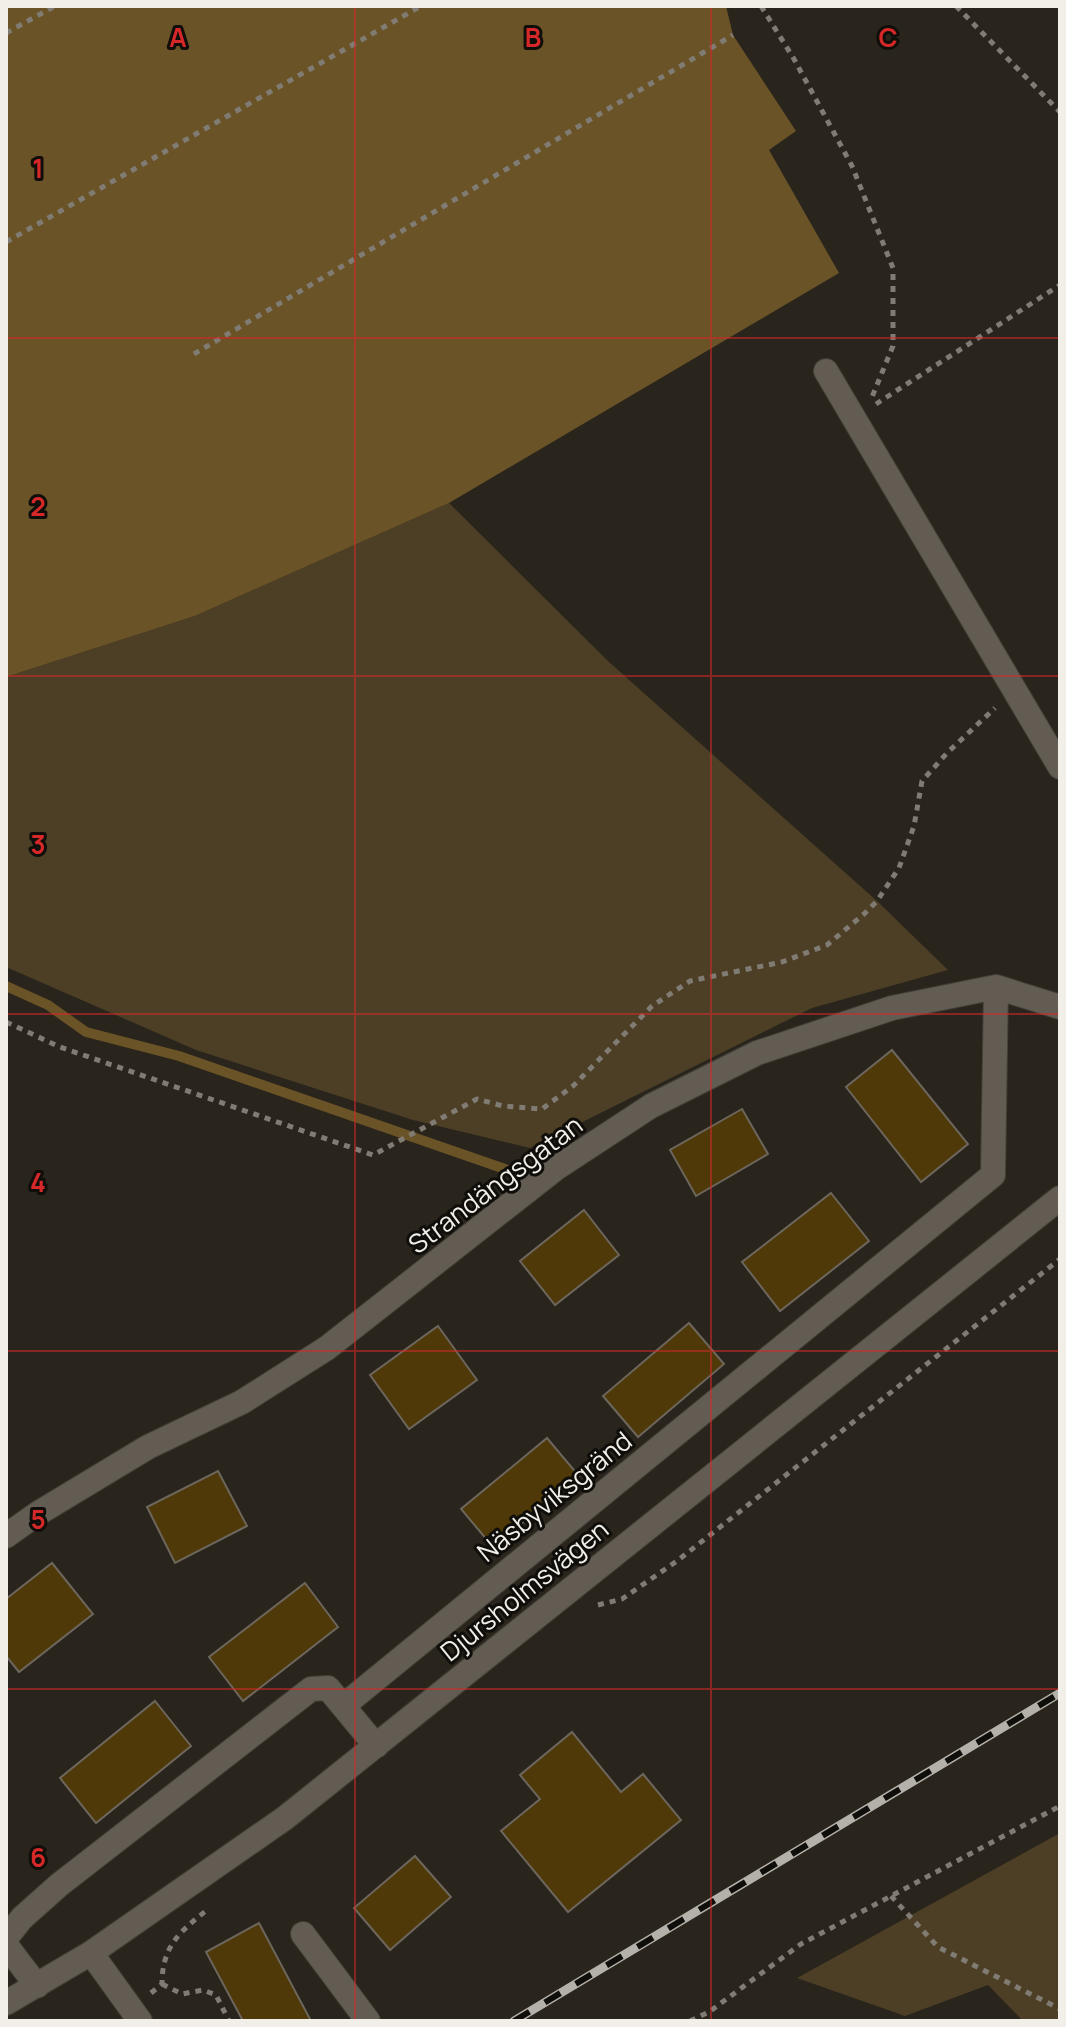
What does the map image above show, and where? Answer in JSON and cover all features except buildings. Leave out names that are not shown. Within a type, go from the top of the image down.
[{"type":"street","points":[[826,371],[1060,767]]},
{"type":"street","name":"Strandängsgatan","points":[[6,1536],[148,1447],[242,1402],[327,1348],[555,1169],[651,1106],[757,1053],[892,1008],[996,987],[1060,1007]]},
{"type":"street","name":"Näsbyviksgränd","points":[[343,1706],[993,1175],[996,987]]},
{"type":"street","name":"Djursholmsvägen","points":[[6,2003],[91,1953],[285,1818],[1060,1198]]},
{"type":"street","points":[[6,1938],[22,1918],[59,1885],[311,1689],[328,1688],[376,1746]]},
{"type":"street","points":[[303,1934],[368,2021]]},
{"type":"street","points":[[6,1945],[37,1986]]},
{"type":"street","points":[[91,1953],[136,2015]]},
{"type":"path","points":[[6,33],[55,6]]},
{"type":"path","points":[[6,242],[421,6]]},
{"type":"path","points":[[761,6],[794,59],[852,166],[893,268],[893,346],[867,409]]},
{"type":"path","points":[[956,6],[1060,112]]},
{"type":"path","points":[[194,354],[733,35]]},
{"type":"path","points":[[6,1022],[60,1047],[373,1155],[477,1099],[503,1106],[542,1109],[573,1086],[652,1006],[690,981],[782,962],[827,945],[877,901]]},
{"type":"path","points":[[594,1607],[622,1599],[677,1561],[1060,1259]]},
{"type":"path","points":[[690,2021],[709,2012],[801,1944],[1060,1806]]},
{"type":"path","points":[[891,1896],[938,1947],[1060,2009]]},
{"type":"path","points":[[136,2015],[162,1984],[162,1961],[182,1930],[218,1902]]},
{"type":"path","points":[[162,1984],[182,1994],[203,1990],[216,1995],[229,2021]]},
{"type":"shaded area","points":[[6,6],[726,6],[733,35],[796,131],[769,150],[839,273],[449,503],[195,616],[6,677]]},
{"type":"shaded area","points":[[449,503],[609,662],[877,901],[948,970],[812,1008],[530,1148],[413,1120],[196,1050],[6,967],[6,677],[195,616]]},
{"type":"shaded area","points":[[1060,1833],[1060,2021],[1023,2021],[988,1985],[905,2016],[797,1978]]},
{"type":"waterway","points":[[6,986],[48,1005],[86,1032],[179,1056],[505,1169]]},
{"type":"railway","points":[[514,2021],[1060,1693]]}]
